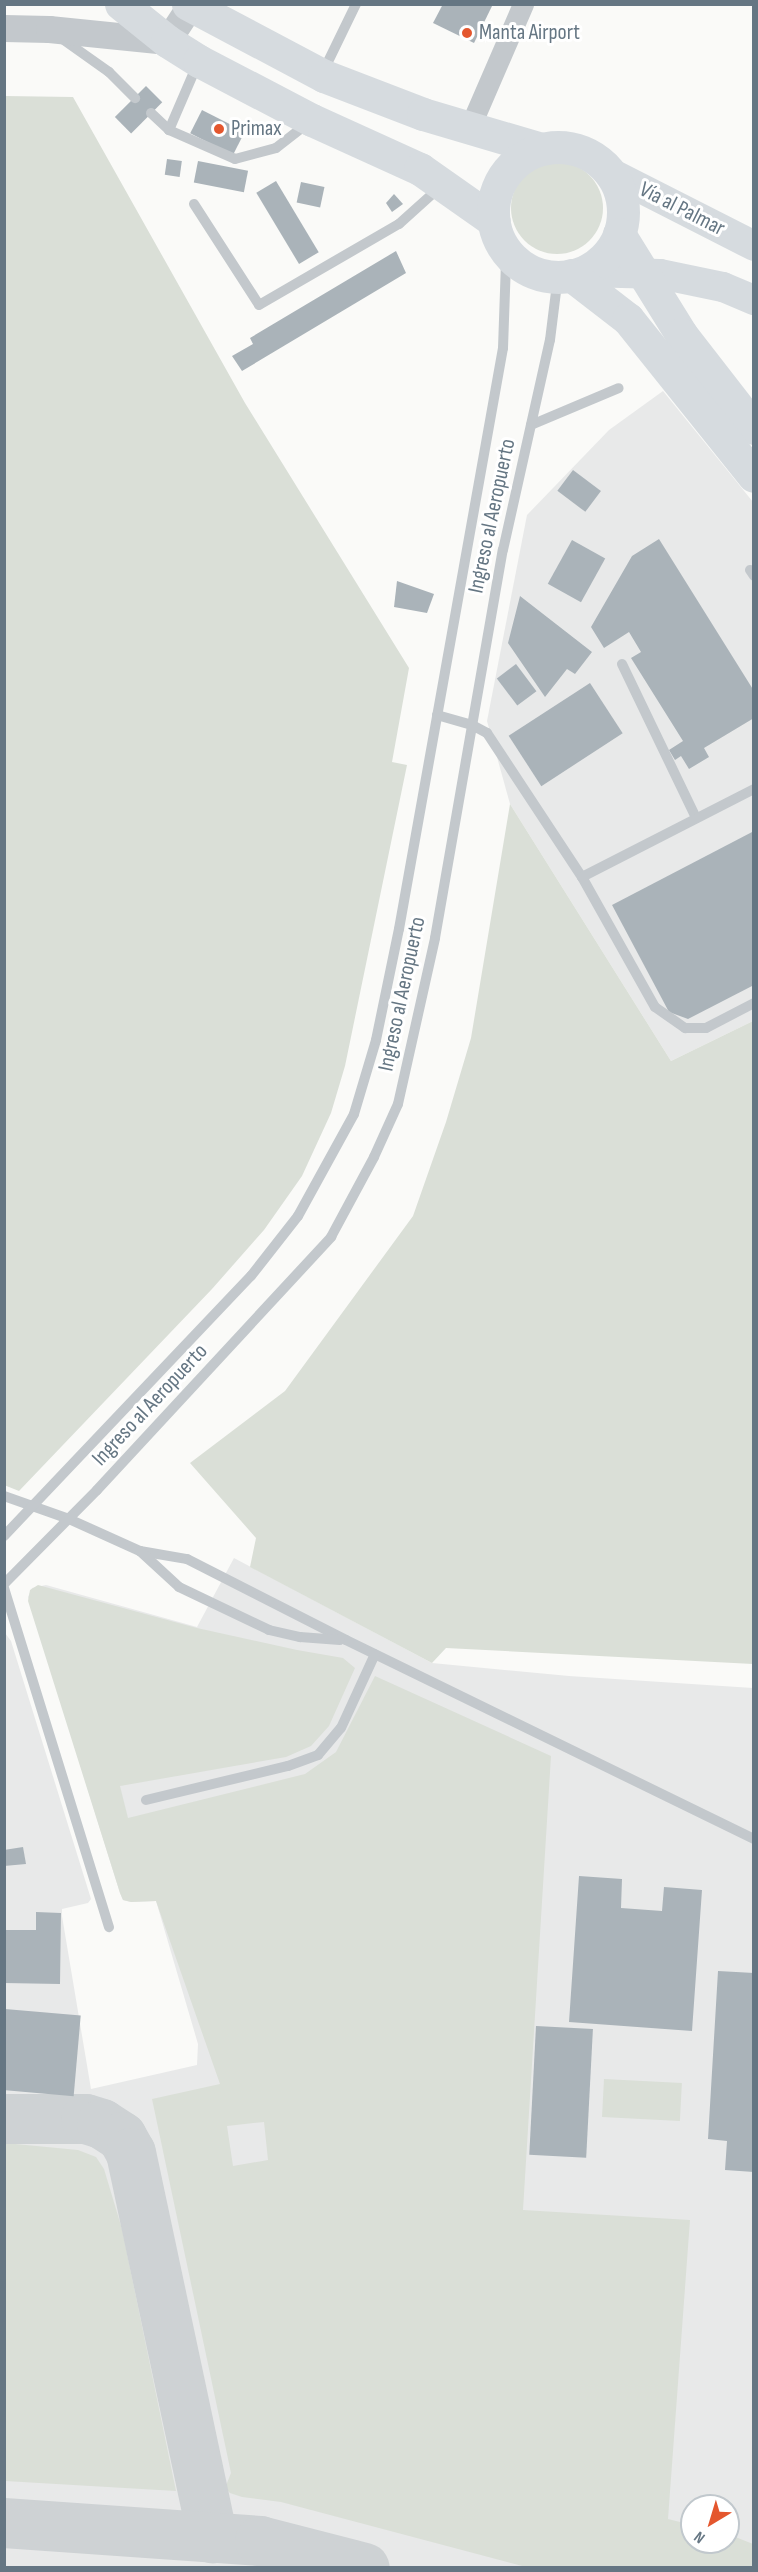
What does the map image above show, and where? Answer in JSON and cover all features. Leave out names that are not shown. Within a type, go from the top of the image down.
[{"type":"main road","points":[[121,4],[166,40],[199,61],[312,120],[420,169],[444,184],[499,234],[527,269],[571,274],[660,274],[714,285],[753,300]]},
{"type":"main road","points":[[189,5],[321,75],[469,129],[542,149],[572,148],[586,153],[609,172],[622,202],[619,234],[611,249],[599,262],[571,274]]},
{"type":"main road","points":[[499,234],[494,202],[499,184],[509,168],[524,156],[542,149]]},
{"type":"main road","name":"Vía al Palmar","points":[[609,172],[753,246]]},
{"type":"main road","points":[[619,234],[681,334],[753,428]]},
{"type":"main road","points":[[571,274],[628,319],[753,476]]},
{"type":"street","points":[[469,129],[523,4]]},
{"type":"street","points":[[4,27],[166,40],[189,5]]},
{"type":"lane","points":[[321,75],[356,4]]},
{"type":"lane","points":[[49,29],[109,72],[135,98]]},
{"type":"lane","points":[[169,130],[199,61]]},
{"type":"lane","points":[[151,113],[169,130],[235,159],[276,148],[312,120]]},
{"type":"lane","points":[[194,204],[259,305],[399,224],[444,184]]},
{"type":"lane","name":"Ingreso al Aeropuerto","points":[[4,1536],[251,1276],[297,1216],[354,1114],[376,1040],[399,929],[503,348],[506,263],[499,234]]},
{"type":"lane","name":"Ingreso al Aeropuerto","points":[[4,1586],[69,1520],[331,1237],[374,1157],[398,1104],[435,938],[503,550],[550,340],[571,274]]},
{"type":"lane","points":[[531,425],[619,388]]},
{"type":"lane","points":[[622,664],[696,818]]},
{"type":"lane","points":[[437,715],[472,725],[487,733],[582,877],[655,1007],[669,1019],[686,1028],[706,1028],[753,1003]]},
{"type":"lane","points":[[582,877],[753,789]]},
{"type":"lane","points":[[4,1496],[69,1520],[140,1551],[187,1559],[346,1641],[753,1839]]},
{"type":"lane","points":[[140,1551],[179,1587],[268,1630],[300,1637],[346,1641]]},
{"type":"lane","points":[[4,1586],[109,1927]]},
{"type":"lane","points":[[146,1800],[288,1766],[318,1755],[341,1728],[375,1654]]},
{"type":"shaded area","points":[[5,96],[73,97],[245,403],[409,668],[392,762],[407,765],[345,1066],[331,1113],[302,1176],[264,1230],[212,1289],[19,1491],[4,1485]]},
{"type":"shaded area","points":[[557,162],[575,165],[590,175],[600,190],[603,208],[600,226],[590,241],[575,251],[557,254],[539,251],[524,241],[514,226],[511,208],[514,190],[524,175],[539,165]]},
{"type":"shaded area","points":[[663,391],[753,502],[753,1021],[671,1061],[510,804],[487,721],[527,515],[609,430]]},
{"type":"shaded area","points":[[510,804],[671,1061],[753,1021],[753,1664],[446,1648],[432,1663],[250,1567],[256,1538],[190,1463],[285,1391],[413,1216],[446,1122],[471,1038]]},
{"type":"shaded area","points":[[234,1558],[432,1663],[569,1676],[753,1688],[753,2567],[5,2568],[5,1633],[11,1641],[91,1899],[88,1903],[62,1909],[62,1916],[91,2089],[197,2065],[198,2044],[156,1901],[131,1902],[123,1900],[120,1893],[28,1597],[32,1588],[46,1585],[197,1627]]},
{"type":"shaded area","points":[[38,1585],[197,1628],[343,1658],[355,1668],[329,1726],[311,1746],[286,1757],[120,1786],[128,1818],[305,1774],[336,1752],[375,1676],[551,1756],[523,2210],[690,2220],[668,2519],[680,2522],[680,2554],[740,2554],[740,2539],[753,2544],[753,2567],[526,2567],[281,2502],[242,2497],[230,2493],[225,2488],[231,2473],[152,2099],[220,2084],[156,1901],[131,1902],[123,1900],[120,1893],[28,1601],[30,1590]],"holes":[[[264,2122],[268,2160],[233,2166],[227,2126]]]},
{"type":"shaded area","points":[[604,2079],[682,2083],[680,2121],[602,2117]]},
{"type":"shaded area","points":[[5,2143],[78,2150],[96,2157],[104,2169],[122,2229],[176,2491],[5,2481]]},
{"type":"building","name":"Manta Airport","points":[[443,4],[493,4],[474,43],[433,23]]},
{"type":"building","points":[[146,86],[162,102],[131,133],[115,117]]},
{"type":"building","points":[[202,110],[245,132],[233,155],[190,133]]},
{"type":"building","points":[[167,159],[182,161],[180,177],[165,175]]},
{"type":"building","points":[[198,161],[248,171],[244,192],[194,183]]},
{"type":"building","points":[[276,181],[319,252],[299,264],[256,193]]},
{"type":"building","points":[[301,182],[324,187],[320,208],[297,203]]},
{"type":"building","points":[[394,194],[403,204],[392,212],[386,203]]},
{"type":"building","points":[[396,251],[406,273],[242,371],[232,356],[253,344],[250,338]]},
{"type":"building","points":[[573,470],[601,491],[585,512],[557,491]]},
{"type":"building","points":[[659,539],[754,691],[754,718],[704,748],[709,757],[689,769],[681,756],[675,760],[669,750],[683,741],[631,658],[641,652],[629,632],[604,648],[591,627],[632,556]]},
{"type":"building","points":[[572,540],[605,558],[581,602],[548,584]]},
{"type":"building","points":[[397,581],[434,594],[427,613],[394,607]]},
{"type":"building","points":[[520,596],[592,652],[575,674],[567,669],[545,697],[508,643]]},
{"type":"building","points":[[516,664],[536,691],[517,706],[497,678]]},
{"type":"building","points":[[590,683],[623,733],[541,786],[509,736]]},
{"type":"building","points":[[754,831],[754,985],[688,1019],[669,1012],[612,905]]},
{"type":"building","points":[[23,1847],[26,1864],[4,1866],[4,1850]]},
{"type":"building","points":[[579,1876],[622,1879],[621,1908],[662,1911],[664,1887],[702,1890],[692,2031],[569,2022]]},
{"type":"building","points":[[36,1912],[61,1913],[60,1984],[4,1983],[4,1930],[36,1930]]},
{"type":"building","points":[[718,1971],[754,1973],[754,2172],[725,2170],[727,2141],[708,2139]]},
{"type":"building","points":[[5,2009],[81,2016],[74,2096],[4,2090]]},
{"type":"building","points":[[536,2026],[593,2029],[586,2158],[529,2155]]},
{"type":"taxiway","points":[[4,2119],[86,2119],[102,2124],[122,2137],[131,2153],[213,2538]]},
{"type":"taxiway","points":[[4,2523],[260,2541],[365,2568]]},
{"type":"place","name":"Manta Airport","points":[[467,33]]},
{"type":"place","name":"Primax","points":[[219,129]]}]
